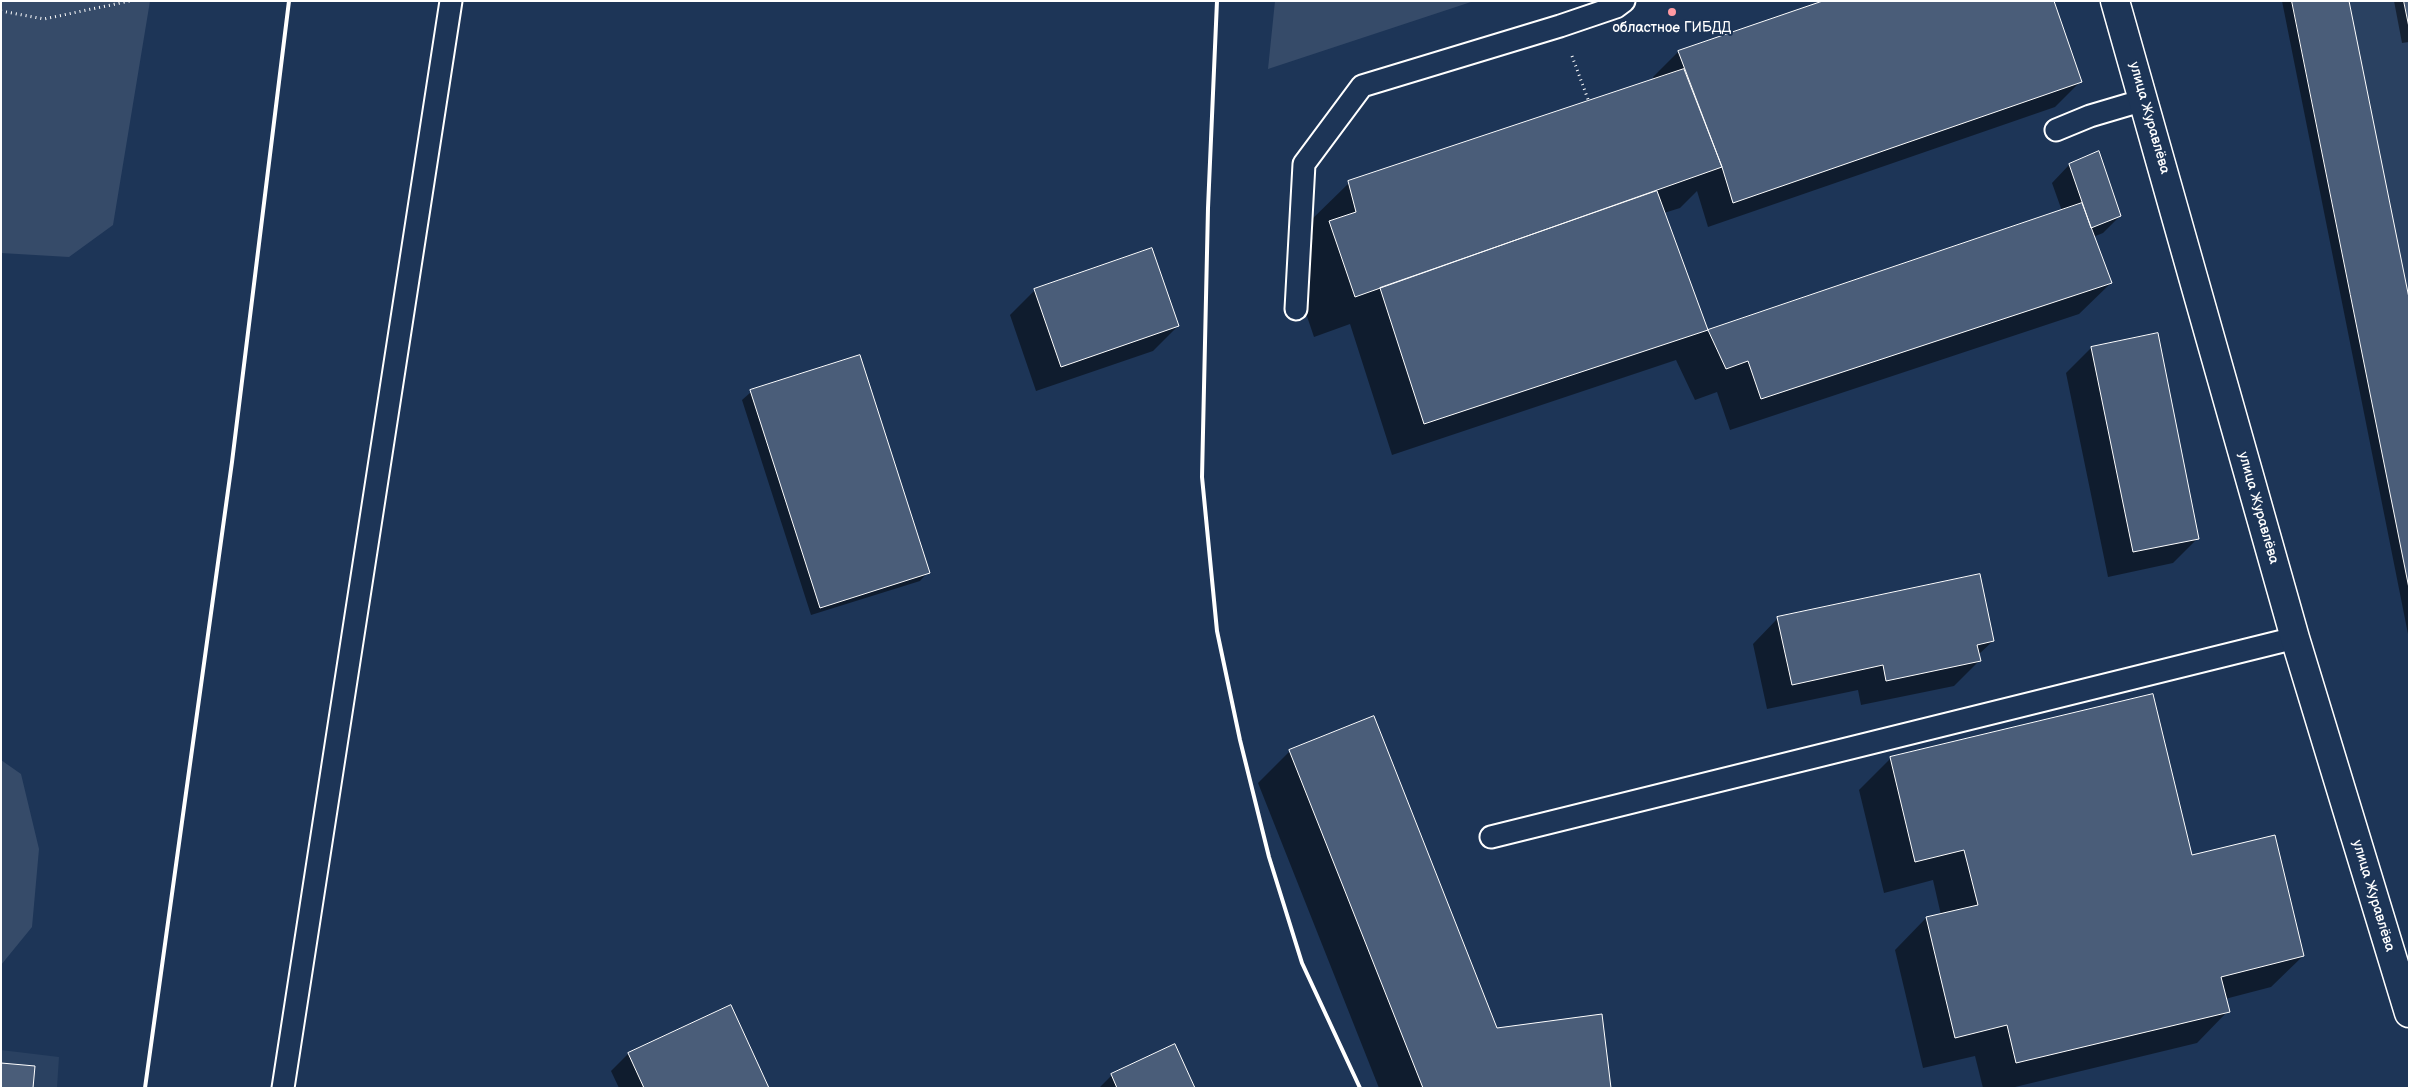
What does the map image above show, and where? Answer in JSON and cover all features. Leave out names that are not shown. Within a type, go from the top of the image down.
[{"type":"street","name":"улица Журавлёва","points":[[2115,1],[2295,638],[2409,1013]]},
{"type":"lane","points":[[283,1088],[451,1]]},
{"type":"lane","points":[[1296,309],[1304,164],[1362,86],[1560,26],[1616,7],[1624,1]]},
{"type":"lane","points":[[2056,130],[2090,116],[2144,100]]},
{"type":"lane","points":[[1491,837],[2295,638]]},
{"type":"path","points":[[1,11],[44,19],[130,1]]},
{"type":"shaded area","points":[[1,1],[150,1],[113,225],[69,257],[1,253]]},
{"type":"shaded area","points":[[1275,1],[1474,1],[1268,69]]},
{"type":"shaded area","points":[[2292,1],[2409,1],[2409,588]]},
{"type":"shaded area","points":[[1,760],[21,774],[39,849],[32,927],[1,965]]},
{"type":"shaded area","points":[[1,1050],[59,1057],[57,1088],[1,1088]]},
{"type":"building","points":[[1823,1],[2054,1],[2082,82],[1733,203],[1722,167],[1678,51]]},
{"type":"building","points":[[2292,1],[2349,1],[2409,298],[2409,588]]},
{"type":"building","points":[[2404,1],[2409,1],[2409,27]]},
{"type":"building","points":[[1684,69],[1722,167],[1355,297],[1329,221],[1356,212],[1348,181]]},
{"type":"building","points":[[2099,151],[2121,216],[2091,228],[2069,164]]},
{"type":"building","points":[[1657,191],[1708,330],[1424,424],[1380,288]]},
{"type":"building","points":[[2082,203],[2112,283],[1761,399],[1748,361],[1726,369],[1708,330]]},
{"type":"building","points":[[1152,248],[1179,326],[1061,367],[1034,289]]},
{"type":"building","points":[[2158,333],[2199,539],[2133,552],[2091,347]]},
{"type":"building","points":[[860,355],[930,573],[820,608],[750,390]]},
{"type":"building","points":[[1980,574],[1994,641],[1977,645],[1981,661],[1886,681],[1883,665],[1792,685],[1777,617]]},
{"type":"building","points":[[2153,694],[2192,855],[2275,835],[2304,956],[2221,977],[2230,1012],[2016,1063],[2007,1025],[1955,1038],[1926,917],[1978,905],[1964,850],[1915,862],[1890,757]]},
{"type":"building","points":[[1374,716],[1497,1028],[1602,1014],[1611,1088],[1423,1088],[1289,750]]},
{"type":"building","points":[[731,1005],[769,1088],[644,1088],[628,1053]]},
{"type":"building","points":[[1175,1044],[1195,1088],[1117,1088],[1111,1074]]},
{"type":"building","points":[[1,1063],[35,1066],[33,1088],[1,1088]]},
{"type":"railway","points":[[145,1088],[232,462],[289,1]]},
{"type":"railway","points":[[1217,1],[1208,208],[1202,477],[1217,631],[1240,740],[1269,857],[1302,963],[1360,1088]]},
{"type":"place","name":"областное ГИБДД","points":[[1672,12]]}]
